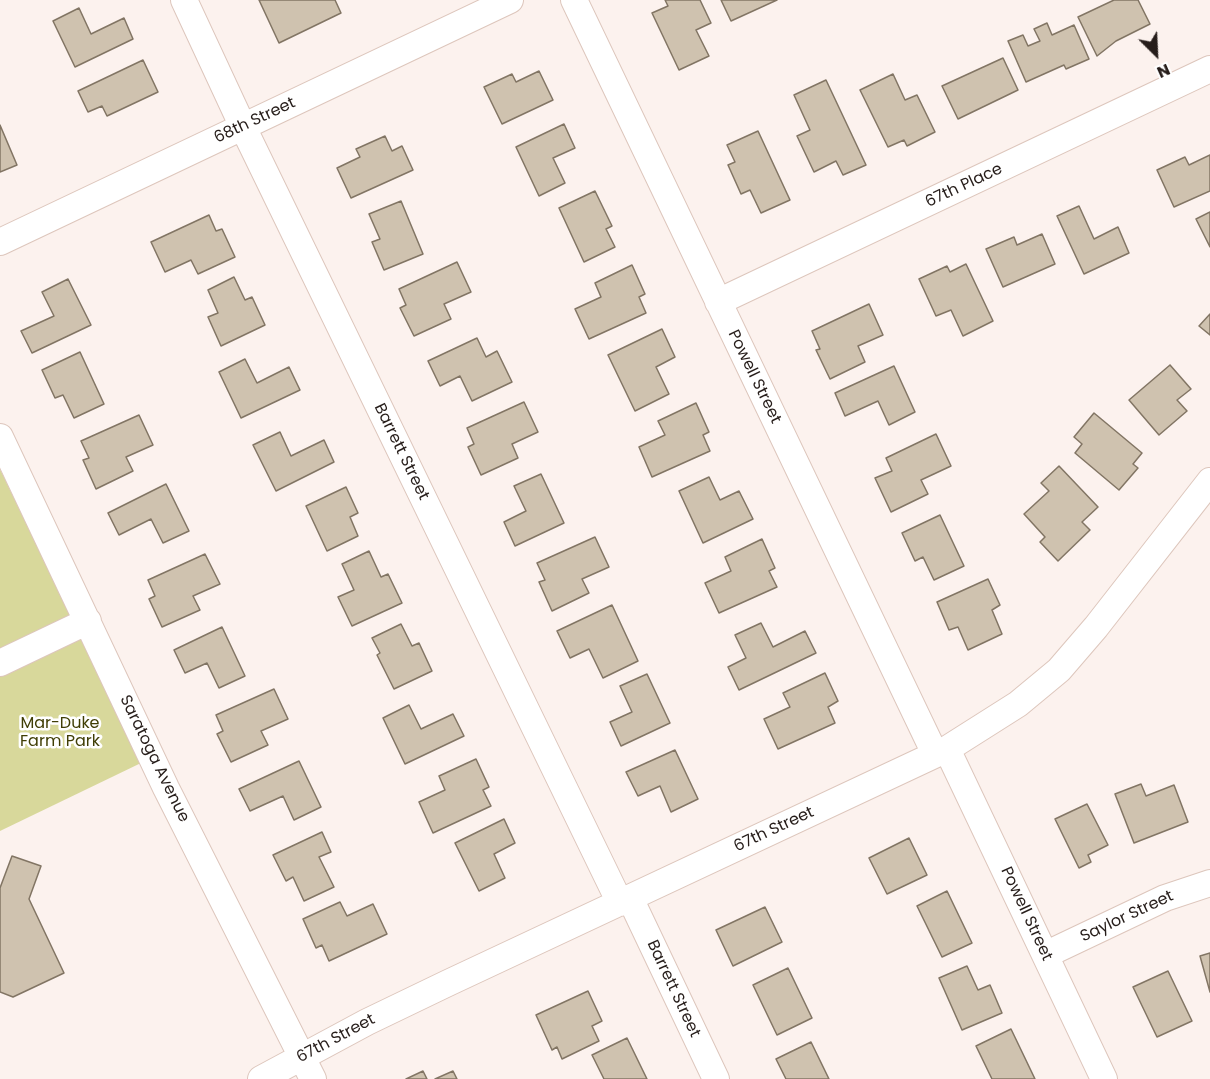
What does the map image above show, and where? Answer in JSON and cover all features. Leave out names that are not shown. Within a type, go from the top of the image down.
[{"type":"street","name":"Barrett Street","points":[[184,0],[243,127],[625,900],[716,1079]]},
{"type":"street","name":"68th Street","points":[[0,242],[510,0]]},
{"type":"street","name":"Powell Street","points":[[574,0],[718,302],[941,751],[1045,954],[1104,1079]]},
{"type":"street","name":"67th Place","points":[[718,302],[1210,69]]},
{"type":"street","name":"Saratoga Avenue","points":[[0,437],[166,788],[307,1068]]},
{"type":"street","name":"67th Street","points":[[261,1079],[307,1068],[448,983],[941,751],[1018,704],[1059,670],[1096,627],[1210,481]]},
{"type":"street","points":[[0,663],[88,621]]},
{"type":"street","name":"Saylor Street","points":[[1045,954],[1165,898],[1210,883]]},
{"type":"green space","name":"Mar-Duke Farm Park","points":[[0,469],[141,763],[0,831]]},
{"type":"building","points":[[259,0],[335,0],[341,13],[279,43]]},
{"type":"building","points":[[665,0],[700,0],[711,23],[696,30],[709,56],[679,70],[652,13],[668,6]]},
{"type":"building","points":[[721,0],[777,0],[731,21]]},
{"type":"building","points":[[1114,0],[1138,0],[1150,24],[1116,41],[1097,56],[1078,17]]},
{"type":"building","points":[[79,8],[91,34],[124,18],[133,39],[75,67],[53,21]]},
{"type":"building","points":[[1047,23],[1052,35],[1074,25],[1089,59],[1066,69],[1064,65],[1026,82],[1008,41],[1023,35],[1028,46],[1040,41],[1034,29]]},
{"type":"building","points":[[1003,58],[1018,90],[958,119],[942,86]]},
{"type":"building","points":[[143,60],[158,92],[107,116],[102,106],[88,112],[78,91]]},
{"type":"building","points":[[539,71],[553,100],[502,124],[484,87],[512,74],[516,82]]},
{"type":"building","points":[[893,74],[905,100],[917,95],[935,132],[907,146],[904,140],[888,147],[860,90]]},
{"type":"building","points":[[826,80],[866,165],[843,175],[836,161],[814,172],[797,136],[810,130],[794,95]]},
{"type":"building","points":[[564,124],[575,148],[553,158],[565,183],[539,196],[516,147]]},
{"type":"building","points":[[0,125],[17,165],[0,172]]},
{"type":"building","points":[[758,131],[790,200],[761,213],[750,190],[741,194],[728,165],[735,162],[727,145]]},
{"type":"building","points":[[385,136],[392,151],[402,146],[413,170],[351,198],[337,168],[360,157],[356,149]]},
{"type":"building","points":[[1210,155],[1210,191],[1174,207],[1157,170],[1185,157],[1189,165]]},
{"type":"building","points":[[595,191],[612,226],[606,229],[615,247],[584,262],[559,208]]},
{"type":"building","points":[[401,201],[423,254],[384,270],[372,242],[380,239],[369,214]]},
{"type":"building","points":[[1079,206],[1094,239],[1118,227],[1129,253],[1084,274],[1057,216]]},
{"type":"building","points":[[1210,212],[1210,247],[1196,219]]},
{"type":"building","points":[[209,215],[216,231],[222,229],[235,257],[198,274],[191,260],[165,272],[151,242]]},
{"type":"building","points":[[1042,234],[1055,264],[1003,287],[986,249],[1014,237],[1017,245]]},
{"type":"building","points":[[457,262],[471,292],[444,304],[451,319],[414,336],[400,308],[406,305],[399,289]]},
{"type":"building","points":[[966,264],[993,321],[963,336],[951,310],[936,316],[919,279],[947,266],[950,272]]},
{"type":"building","points":[[632,265],[645,294],[639,297],[646,313],[589,339],[575,309],[601,297],[595,283]]},
{"type":"building","points":[[234,277],[245,300],[252,297],[265,325],[221,346],[208,317],[218,313],[208,290]]},
{"type":"building","points":[[68,279],[91,325],[32,353],[21,331],[54,316],[42,292]]},
{"type":"building","points":[[869,304],[883,335],[858,346],[865,362],[830,379],[816,350],[820,349],[812,331]]},
{"type":"building","points":[[1210,314],[1210,335],[1199,326]]},
{"type":"building","points":[[662,329],[675,357],[656,367],[669,394],[635,411],[608,355]]},
{"type":"building","points":[[477,338],[486,357],[497,351],[512,382],[472,401],[460,376],[440,386],[428,361]]},
{"type":"building","points":[[80,352],[104,404],[74,418],[63,395],[55,398],[42,370]]},
{"type":"building","points":[[245,359],[257,383],[289,367],[300,390],[241,418],[219,372]]},
{"type":"building","points":[[1170,365],[1191,389],[1177,400],[1187,411],[1159,435],[1129,400]]},
{"type":"building","points":[[894,366],[915,412],[889,425],[878,401],[845,416],[835,393]]},
{"type":"building","points":[[524,402],[538,432],[512,444],[518,458],[481,475],[468,447],[474,444],[467,428]]},
{"type":"building","points":[[696,403],[709,432],[703,435],[710,451],[652,477],[639,447],[665,435],[658,421]]},
{"type":"building","points":[[1094,413],[1142,453],[1133,464],[1138,468],[1119,490],[1075,453],[1082,444],[1074,437]]},
{"type":"building","points":[[139,415],[153,445],[126,457],[133,471],[96,489],[83,460],[89,458],[81,441]]},
{"type":"building","points":[[280,432],[291,456],[324,440],[334,462],[276,491],[253,445]]},
{"type":"building","points":[[936,434],[951,466],[921,480],[928,494],[891,512],[875,478],[892,471],[886,458]]},
{"type":"building","points":[[1059,466],[1098,507],[1082,522],[1090,530],[1058,561],[1040,542],[1045,537],[1024,514],[1049,491],[1041,483]]},
{"type":"building","points":[[541,474],[564,523],[515,546],[504,522],[526,511],[514,486]]},
{"type":"building","points":[[709,477],[720,500],[739,491],[753,519],[703,543],[679,491]]},
{"type":"building","points":[[166,484],[189,531],[163,543],[151,519],[119,535],[108,513]]},
{"type":"building","points":[[346,487],[358,513],[350,517],[358,536],[327,551],[306,506]]},
{"type":"building","points":[[940,515],[964,566],[934,580],[923,557],[915,561],[902,533]]},
{"type":"building","points":[[595,537],[609,567],[582,579],[589,593],[552,611],[539,582],[545,580],[537,563]]},
{"type":"building","points":[[762,539],[775,568],[769,571],[777,587],[719,613],[705,583],[731,571],[725,557]]},
{"type":"building","points":[[369,551],[381,577],[388,574],[402,603],[352,626],[338,597],[354,590],[342,564]]},
{"type":"building","points":[[205,554],[220,584],[193,596],[200,610],[162,627],[149,599],[155,596],[148,580]]},
{"type":"building","points":[[988,579],[1000,605],[992,610],[1002,634],[968,650],[958,627],[949,630],[937,602]]},
{"type":"building","points":[[612,605],[638,661],[603,678],[589,649],[570,658],[557,631]]},
{"type":"building","points":[[761,623],[773,647],[805,631],[816,653],[739,690],[728,667],[746,658],[735,635]]},
{"type":"building","points":[[401,624],[412,646],[419,643],[432,671],[394,689],[377,655],[380,653],[372,638]]},
{"type":"building","points":[[222,627],[245,676],[219,688],[207,663],[185,673],[174,650]]},
{"type":"building","points":[[825,673],[838,701],[828,707],[835,723],[778,749],[764,719],[790,707],[783,693]]},
{"type":"building","points":[[647,674],[670,723],[621,746],[610,722],[632,712],[620,686]]},
{"type":"building","points":[[274,689],[288,719],[261,731],[268,745],[231,762],[217,734],[223,731],[216,715]]},
{"type":"building","points":[[409,705],[421,729],[453,714],[464,736],[405,764],[383,718]]},
{"type":"building","points":[[675,750],[698,799],[671,812],[660,786],[638,796],[626,772]]},
{"type":"building","points":[[476,759],[489,787],[483,790],[491,806],[433,833],[419,802],[445,790],[439,776]]},
{"type":"building","points":[[299,761],[321,807],[294,820],[283,796],[250,811],[239,789]]},
{"type":"building","points":[[1141,784],[1146,796],[1174,785],[1188,822],[1134,843],[1115,794]]},
{"type":"building","points":[[1087,804],[1108,845],[1088,855],[1091,862],[1079,868],[1055,819]]},
{"type":"building","points":[[504,819],[515,843],[494,854],[505,878],[479,891],[455,843]]},
{"type":"building","points":[[322,832],[331,852],[319,857],[334,887],[304,901],[293,877],[286,881],[273,855]]},
{"type":"building","points":[[909,838],[927,875],[887,894],[869,858]]},
{"type":"building","points":[[12,856],[41,866],[29,899],[64,973],[13,997],[0,992],[0,888]]},
{"type":"building","points":[[947,891],[972,943],[942,957],[917,906]]},
{"type":"building","points":[[340,902],[347,916],[373,904],[387,934],[329,961],[322,945],[316,948],[303,919]]},
{"type":"building","points":[[765,907],[782,942],[733,966],[716,930]]},
{"type":"building","points":[[1210,953],[1210,992],[1200,956]]},
{"type":"building","points":[[967,966],[978,990],[990,985],[1002,1013],[962,1030],[939,978]]},
{"type":"building","points":[[788,968],[812,1018],[777,1035],[753,985]]},
{"type":"building","points":[[1168,971],[1192,1021],[1157,1037],[1133,987]]},
{"type":"building","points":[[588,991],[602,1021],[592,1026],[599,1041],[562,1059],[557,1047],[552,1050],[536,1015]]},
{"type":"building","points":[[1011,1029],[1035,1079],[992,1079],[976,1046]]},
{"type":"building","points":[[627,1038],[647,1079],[604,1079],[592,1055]]},
{"type":"building","points":[[811,1042],[829,1079],[786,1079],[776,1059]]},
{"type":"building","points":[[423,1071],[427,1079],[406,1079]]},
{"type":"building","points":[[453,1071],[457,1079],[435,1079]]}]
